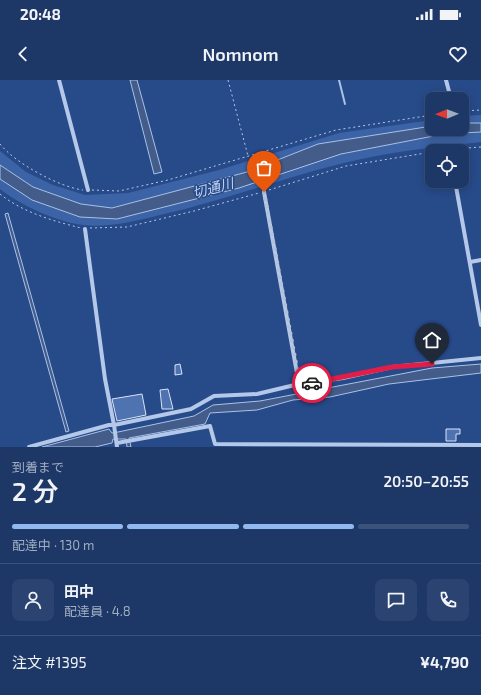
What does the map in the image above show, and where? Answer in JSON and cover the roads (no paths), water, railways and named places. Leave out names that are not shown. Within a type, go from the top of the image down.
[{"type":"street","points":[[59,80],[88,190]]},
{"type":"street","points":[[446,80],[449,92]]},
{"type":"street","points":[[456,188],[481,325]]},
{"type":"street","points":[[264,192],[300,384]]},
{"type":"street","points":[[85,229],[105,379],[116,443],[185,432],[210,426],[215,444],[481,445]]},
{"type":"street","points":[[470,262],[481,260]]},
{"type":"street","points":[[29,447],[109,425],[191,410],[214,396],[257,394],[300,384],[342,378],[392,367],[481,358]]},
{"type":"water","points":[[130,80],[137,80],[162,172],[154,174]]},
{"type":"water","points":[[469,123],[481,123],[481,132],[469,133]]},
{"type":"water","name":"切通川","points":[[425,127],[425,136],[434,136],[341,154],[239,188],[117,219],[80,217],[32,200],[0,179],[0,165],[33,187],[81,204],[112,208],[247,172],[318,144]]},
{"type":"water","points":[[8,213],[69,431],[66,432],[5,214]]},
{"type":"water","points":[[481,364],[481,373],[389,384],[330,397],[293,400],[257,410],[210,413],[205,424],[129,438],[131,447],[127,447],[126,439],[113,439],[112,443],[95,447],[42,447],[109,429],[112,433],[194,416],[213,405],[260,401],[432,368]]},
{"type":"waterway","points":[[339,80],[345,104]]}]
